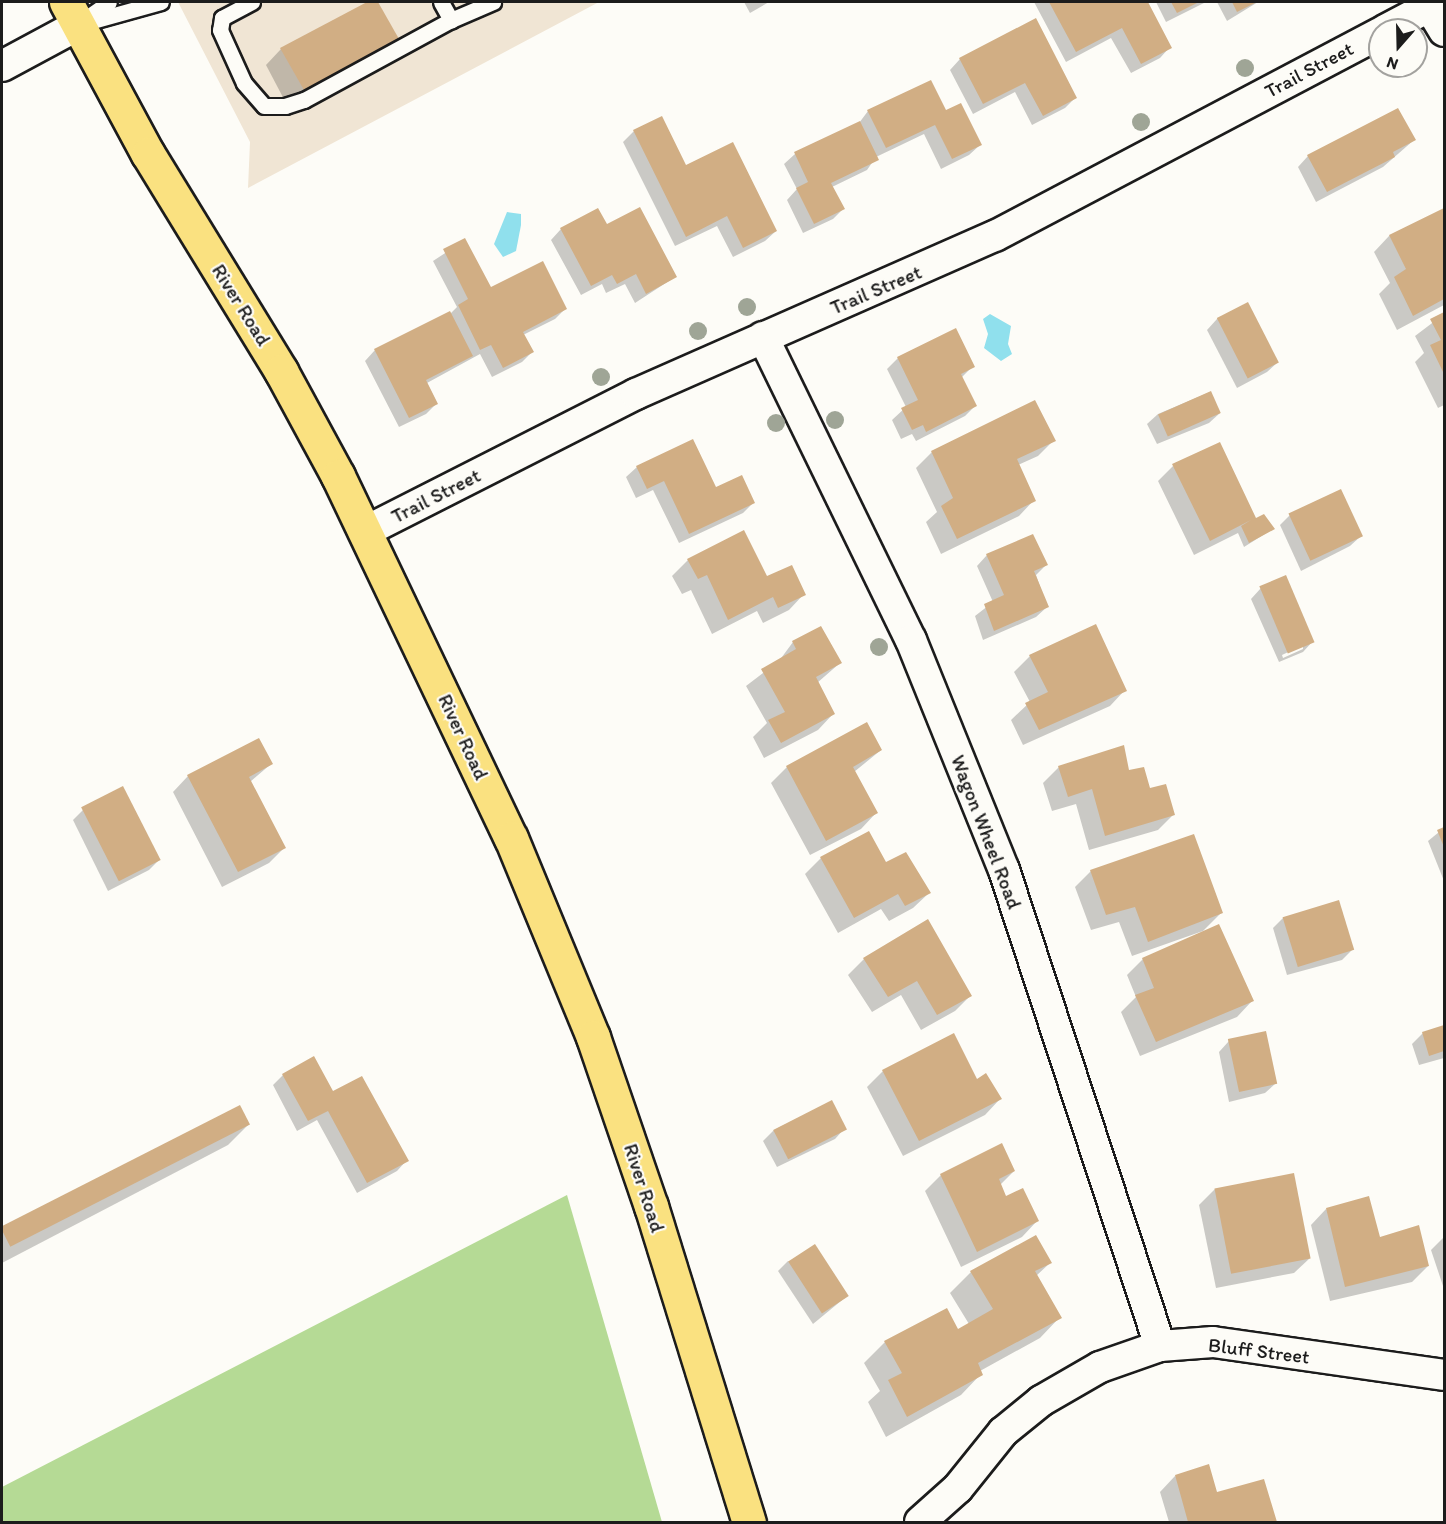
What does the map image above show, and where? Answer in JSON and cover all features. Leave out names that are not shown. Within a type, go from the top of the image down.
[{"type":"main road","name":"River Road","points":[[72,13],[148,154],[281,371],[364,532],[511,838],[593,1037],[651,1206],[748,1522]]},
{"type":"street","points":[[1408,18],[1434,4],[1444,31]]},
{"type":"street","points":[[2,66],[72,13]]},
{"type":"street","name":"Trail Street","points":[[364,532],[636,394],[995,236],[1368,39]]},
{"type":"street","name":"Wagon Wheel Road","points":[[763,337],[911,640],[999,859],[1160,1346]]},
{"type":"street","name":"Bluff Street","points":[[920,1522],[958,1488],[1003,1432],[1041,1401],[1100,1367],[1160,1346],[1213,1342],[1417,1374],[1444,1374]]},
{"type":"lane","points":[[72,13],[109,2]]},
{"type":"lane","points":[[72,13],[161,2]]},
{"type":"lane","points":[[252,2],[222,18],[220,30],[244,83],[264,106],[285,106],[304,100],[451,20],[493,2]]},
{"type":"lane","points":[[441,2],[451,20]]},
{"type":"shaded area","points":[[178,2],[599,2],[248,188],[250,142]]},
{"type":"green space","points":[[567,1195],[662,1522],[2,1522],[2,1487]]},
{"type":"water","points":[[507,212],[521,214],[521,225],[516,251],[503,257],[494,244]]},
{"type":"water","points":[[990,314],[1011,326],[1008,344],[1012,354],[1001,361],[984,348],[988,334],[983,319]]},
{"type":"building","points":[[367,2],[378,2],[399,39],[304,90],[280,48]]},
{"type":"building","points":[[1049,2],[1148,2],[1172,48],[1141,64],[1122,28],[1076,52]]},
{"type":"building","points":[[1171,2],[1199,2],[1177,13]]},
{"type":"building","points":[[1232,2],[1257,2],[1237,12]]},
{"type":"building","points":[[1036,18],[1077,98],[1043,116],[1025,83],[983,104],[959,58]]},
{"type":"building","points":[[931,80],[946,110],[961,103],[982,145],[952,159],[935,125],[886,148],[867,110]]},
{"type":"building","points":[[1398,108],[1416,140],[1393,152],[1395,157],[1327,192],[1307,155]]},
{"type":"building","points":[[662,116],[686,165],[733,142],[777,231],[743,248],[727,216],[686,237],[633,130]]},
{"type":"building","points":[[860,121],[879,160],[831,183],[845,209],[814,224],[796,188],[808,182],[794,152]]},
{"type":"building","points":[[640,207],[677,277],[646,294],[636,274],[617,284],[612,275],[591,286],[560,228],[598,208],[607,224]]},
{"type":"building","points":[[1444,208],[1444,299],[1413,316],[1394,277],[1406,269],[1389,235]]},
{"type":"building","points":[[465,238],[491,287],[543,261],[567,309],[523,332],[534,352],[503,368],[491,345],[480,350],[458,305],[468,299],[443,249]]},
{"type":"building","points":[[1248,302],[1279,363],[1248,378],[1217,318]]},
{"type":"building","points":[[450,311],[473,356],[426,380],[438,404],[409,418],[374,349]]},
{"type":"building","points":[[1444,312],[1444,374],[1430,345],[1441,340],[1430,319]]},
{"type":"building","points":[[956,328],[975,367],[961,374],[977,406],[926,432],[923,425],[912,430],[901,408],[918,400],[897,357]]},
{"type":"building","points":[[1211,391],[1221,413],[1168,437],[1158,415]]},
{"type":"building","points":[[1035,400],[1056,441],[1017,459],[1036,501],[957,539],[941,506],[953,498],[931,451]]},
{"type":"building","points":[[693,439],[716,487],[742,475],[755,503],[689,534],[664,481],[647,489],[636,466]]},
{"type":"building","points":[[1220,442],[1256,518],[1264,514],[1275,529],[1249,543],[1241,526],[1251,520],[1210,541],[1172,464]]},
{"type":"building","points":[[1341,489],[1363,536],[1310,561],[1288,514]]},
{"type":"building","points":[[744,530],[767,576],[792,565],[806,595],[778,608],[773,597],[728,620],[707,575],[698,579],[687,559]]},
{"type":"building","points":[[1033,534],[1048,565],[1034,571],[1049,607],[994,631],[984,604],[1004,595],[986,554]]},
{"type":"building","points":[[1286,575],[1315,642],[1288,654],[1259,586]]},
{"type":"building","points":[[1096,624],[1127,691],[1039,730],[1025,703],[1048,692],[1029,655]]},
{"type":"building","points":[[821,626],[842,663],[816,677],[835,714],[781,743],[768,720],[785,712],[761,669],[796,649],[792,641]]},
{"type":"building","points":[[867,722],[882,750],[853,767],[878,813],[826,841],[786,766]]},
{"type":"building","points":[[259,738],[273,764],[249,777],[286,848],[238,872],[187,775]]},
{"type":"building","points":[[1124,745],[1129,770],[1144,767],[1150,788],[1166,784],[1175,815],[1105,836],[1092,789],[1068,797],[1058,766]]},
{"type":"building","points":[[123,786],[161,860],[119,881],[81,807]]},
{"type":"building","points":[[1444,827],[1444,847],[1437,830]]},
{"type":"building","points":[[869,831],[886,862],[906,852],[931,893],[905,906],[898,894],[854,918],[820,857]]},
{"type":"building","points":[[1194,834],[1223,913],[1148,942],[1135,907],[1106,915],[1090,870]]},
{"type":"building","points":[[1339,900],[1354,950],[1298,967],[1283,917]]},
{"type":"building","points":[[928,919],[972,996],[937,1015],[917,981],[888,997],[863,958]]},
{"type":"building","points":[[1219,924],[1254,1001],[1156,1042],[1135,995],[1154,988],[1142,958]]},
{"type":"building","points":[[1444,1025],[1444,1051],[1429,1056],[1422,1032]]},
{"type":"building","points":[[1266,1031],[1277,1084],[1239,1092],[1228,1039]]},
{"type":"building","points":[[954,1033],[977,1079],[986,1073],[1002,1099],[919,1141],[882,1070]]},
{"type":"building","points":[[314,1056],[333,1091],[362,1076],[409,1161],[367,1183],[328,1111],[308,1121],[282,1074]]},
{"type":"building","points":[[832,1100],[847,1129],[788,1159],[773,1130]]},
{"type":"building","points":[[240,1105],[250,1125],[10,1247],[2,1226]]},
{"type":"building","points":[[1002,1143],[1015,1171],[999,1179],[1006,1196],[1023,1188],[1039,1221],[977,1252],[940,1174]]},
{"type":"building","points":[[1294,1173],[1311,1258],[1231,1274],[1214,1188]]},
{"type":"building","points":[[1369,1196],[1380,1237],[1419,1225],[1429,1266],[1345,1287],[1326,1208]]},
{"type":"building","points":[[1036,1235],[1052,1263],[1035,1271],[1062,1318],[978,1363],[983,1375],[907,1417],[888,1380],[902,1373],[884,1341],[947,1308],[958,1329],[993,1309],[970,1271]]},
{"type":"building","points":[[815,1244],[849,1296],[822,1313],[788,1261]]},
{"type":"building","points":[[1209,1464],[1217,1492],[1264,1479],[1277,1522],[1188,1522],[1175,1475]]}]
